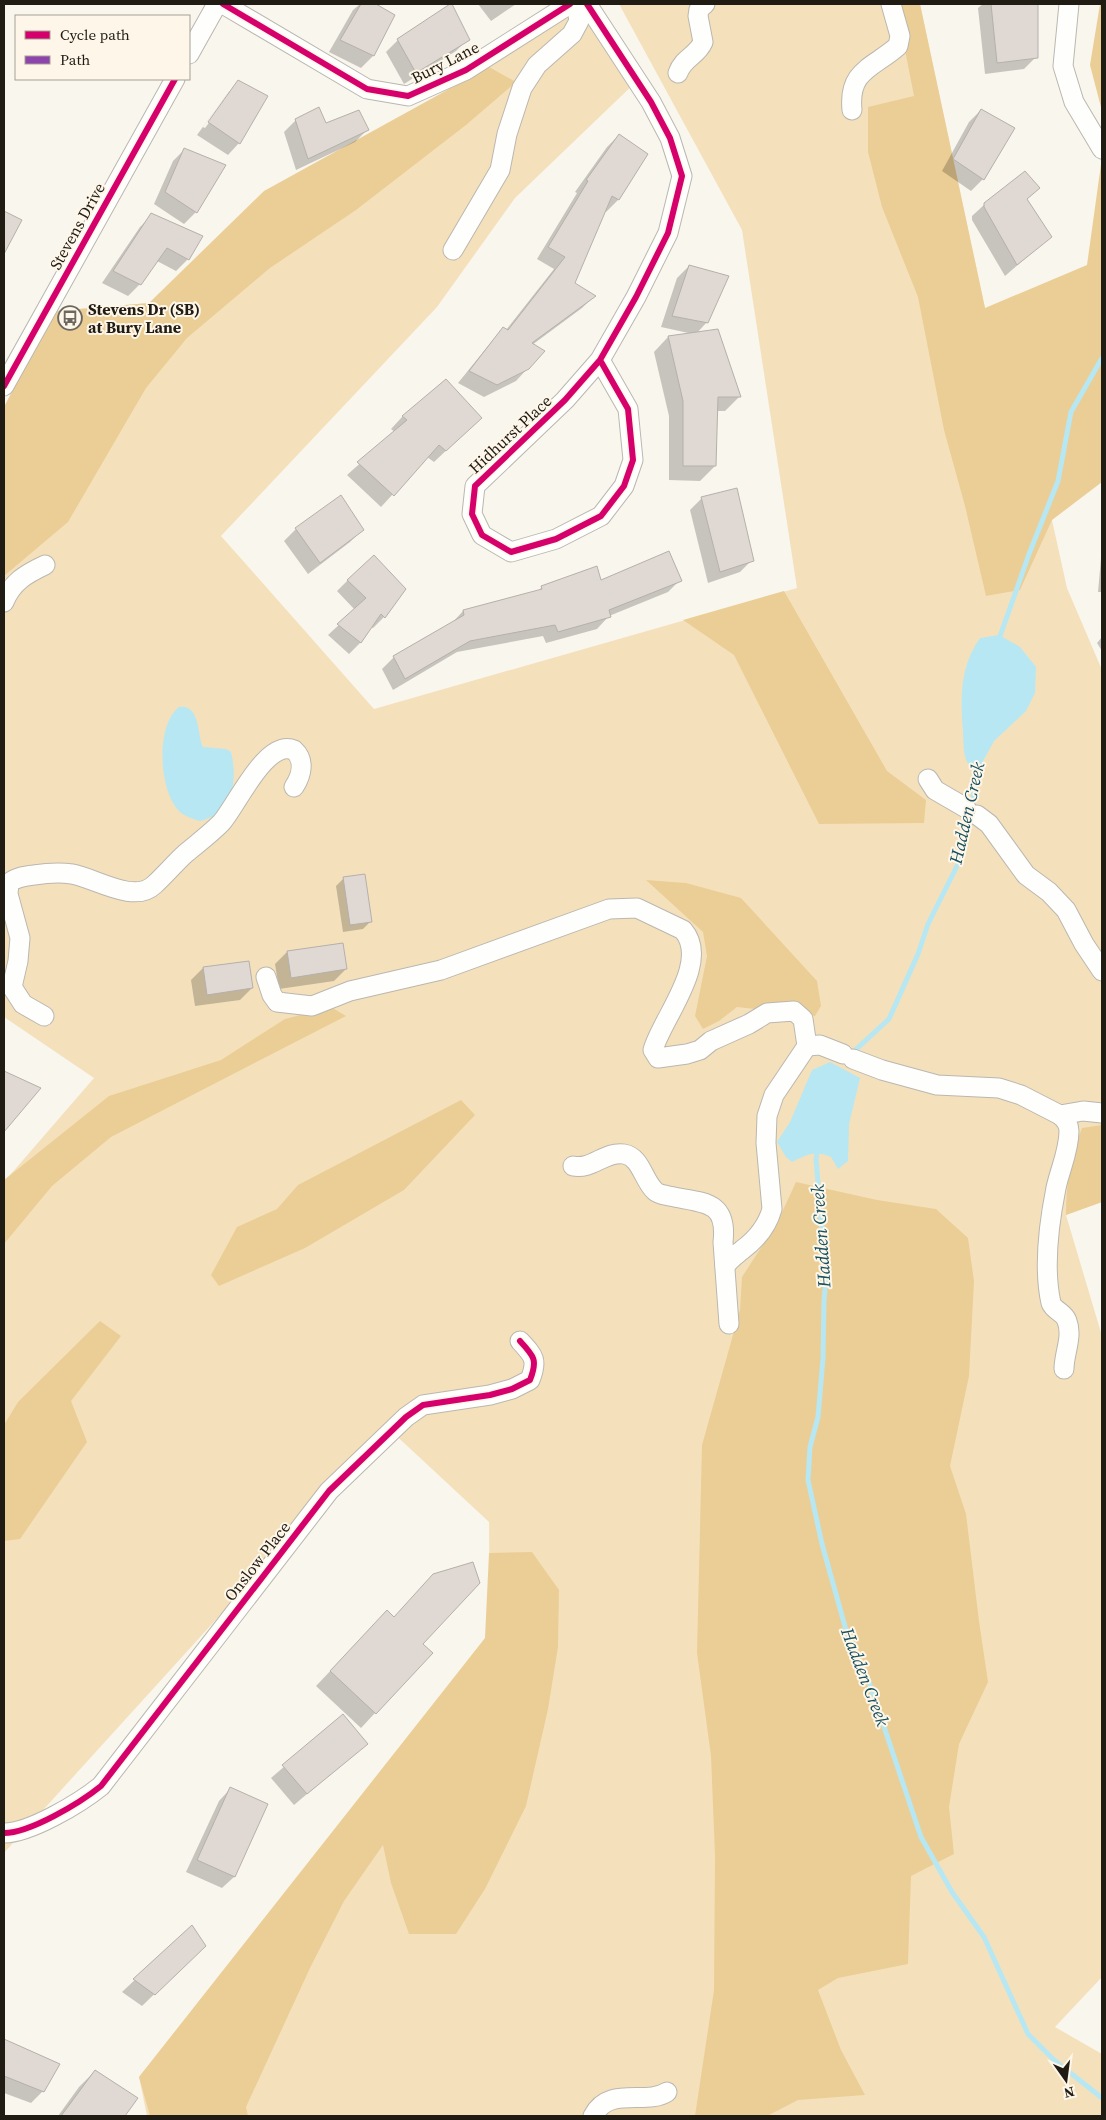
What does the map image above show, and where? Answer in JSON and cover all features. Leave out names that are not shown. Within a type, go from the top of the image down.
[{"type":"street","points":[[190,52],[217,4]]},
{"type":"street","name":"Bury Lane","points":[[223,4],[367,89],[408,96],[466,70],[578,8]]},
{"type":"street","points":[[678,73],[684,60],[698,52],[703,42],[698,16],[699,9],[706,4]]},
{"type":"street","points":[[852,110],[851,97],[855,82],[877,61],[898,46],[900,36],[891,4]]},
{"type":"street","points":[[1069,4],[1063,66],[1074,102],[1102,149]]},
{"type":"street","points":[[454,250],[498,174],[503,159],[507,134],[522,88],[537,65],[572,34],[579,21],[578,8]]},
{"type":"street","name":"Hidhurst Place","points":[[578,8],[651,102],[670,138],[682,176],[668,233],[636,297],[600,360],[565,400],[475,486],[472,514],[482,535],[511,552],[556,539],[601,516],[624,486],[632,460],[628,409],[600,360]]},
{"type":"street","name":"Stevens Drive","points":[[4,386],[174,80]]},
{"type":"street","points":[[4,602],[14,583],[45,565]]},
{"type":"street","points":[[44,1016],[23,1004],[12,987],[18,961],[20,938],[7,898],[7,888],[12,880],[20,877],[56,872],[72,874],[126,891],[140,893],[148,890],[169,869],[219,826],[259,768],[271,756],[283,749],[294,750],[300,758],[301,768],[294,786]]},
{"type":"street","points":[[928,780],[935,790],[989,824],[1026,875],[1048,892],[1066,910],[1084,944],[1102,971]]},
{"type":"street","points":[[266,977],[272,995],[277,1002],[312,1006],[361,988],[441,970],[601,911],[620,907],[638,908],[683,930],[691,950],[691,965],[673,1010],[654,1046],[653,1050],[658,1058],[670,1058],[696,1052],[711,1041],[749,1024],[767,1013],[781,1010],[794,1011],[803,1020],[807,1046],[774,1094],[767,1116],[766,1144],[772,1210],[766,1227],[750,1244],[730,1259],[725,1266]]},
{"type":"street","points":[[807,1046],[820,1045],[882,1070],[937,1084],[999,1088],[1022,1095],[1060,1115],[1068,1124],[1068,1140],[1056,1188],[1049,1228],[1048,1253],[1052,1307],[1065,1316],[1068,1323],[1068,1345],[1064,1369]]},
{"type":"street","points":[[1060,1115],[1083,1111],[1102,1113]]},
{"type":"street","points":[[573,1166],[590,1165],[611,1154],[628,1155],[635,1160],[646,1181],[656,1192],[712,1205],[722,1217],[724,1230],[729,1324]]},
{"type":"street","name":"Onslow Place","points":[[4,1833],[14,1833],[51,1817],[91,1794],[100,1786],[330,1492],[406,1417],[423,1405],[490,1395],[512,1389],[530,1380],[535,1368],[533,1355],[520,1341]]},
{"type":"street","points":[[593,2116],[600,2107],[614,2100],[634,2096],[659,2097],[667,2092]]},
{"type":"shaded area","points":[[619,4],[920,4],[985,308],[1052,520],[1067,588],[1102,670],[1102,1202],[1066,1215],[1102,1336],[1102,1977],[1055,2027],[1102,2054],[1102,2116],[147,2116],[139,2077],[490,1633],[489,1522],[389,1429],[4,1853],[4,1182],[94,1078],[4,1017],[4,407],[55,311],[149,303],[579,5],[639,79],[515,198],[437,307],[221,536],[374,709],[797,588],[742,230]]},
{"type":"shaded area","points":[[896,4],[920,4],[985,308],[1087,265],[1102,157],[1102,482],[1052,520],[1020,590],[986,596],[965,506],[944,430],[918,297],[882,207],[868,152],[868,107],[914,96]]},
{"type":"shaded area","points":[[1100,4],[1102,4],[1102,111],[1090,65]]},
{"type":"shaded area","points":[[489,67],[516,82],[466,125],[356,210],[270,268],[187,338],[146,388],[68,522],[4,576],[4,407],[55,311],[149,303],[264,191]]},
{"type":"shaded area","points":[[784,591],[887,771],[926,800],[924,823],[819,824],[734,655],[683,620]]},
{"type":"shaded area","points":[[646,880],[686,883],[741,898],[817,981],[821,1006],[815,1016],[737,1007],[719,1021],[703,1029],[695,1016],[707,956],[703,932]]},
{"type":"shaded area","points":[[331,1007],[346,1016],[111,1137],[52,1186],[4,1244],[4,1180],[109,1096],[221,1060],[285,1019]]},
{"type":"shaded area","points":[[461,1100],[475,1115],[404,1190],[305,1248],[219,1286],[211,1275],[237,1227],[277,1209],[298,1185]]},
{"type":"shaded area","points":[[1102,1125],[1102,1202],[1066,1215],[1070,1171],[1074,1150],[1082,1128]]},
{"type":"shaded area","points":[[796,1182],[877,1200],[936,1209],[968,1238],[974,1281],[969,1376],[950,1466],[966,1514],[988,1682],[959,1744],[949,1807],[954,1854],[911,1876],[908,1964],[838,1978],[818,1990],[841,2050],[865,2095],[798,2100],[767,2116],[695,2116],[714,1990],[715,1855],[711,1756],[697,1653],[702,1445],[740,1310],[742,1277],[777,1223]]},
{"type":"shaded area","points":[[100,1321],[121,1336],[71,1401],[87,1442],[20,1539],[4,1541],[4,1425],[18,1402]]},
{"type":"shaded area","points":[[532,1552],[559,1590],[558,1647],[548,1709],[526,1806],[485,1889],[456,1934],[409,1934],[391,1883],[383,1845],[344,1901],[310,1968],[246,2107],[248,2116],[150,2116],[139,2077],[485,1638],[489,1553]]},
{"type":"water","points":[[999,635],[1020,647],[1036,667],[1035,693],[1026,711],[994,741],[976,774],[968,764],[964,749],[963,683],[968,660],[980,638]]},
{"type":"water","points":[[179,707],[186,707],[195,715],[203,747],[226,749],[231,752],[234,774],[233,784],[226,803],[220,811],[200,821],[186,816],[172,802],[164,774],[162,759],[166,728],[171,716]]},
{"type":"water","points":[[830,1062],[860,1078],[849,1124],[848,1161],[838,1169],[831,1157],[816,1153],[792,1162],[786,1157],[777,1142],[790,1122],[812,1070]]},
{"type":"building","points":[[361,4],[376,4],[395,15],[374,56],[340,40]]},
{"type":"building","points":[[452,4],[470,40],[416,73],[397,39]]},
{"type":"building","points":[[991,4],[1038,4],[1038,58],[997,63]]},
{"type":"building","points":[[238,80],[268,96],[240,144],[208,122]]},
{"type":"building","points":[[319,107],[326,123],[359,110],[369,130],[308,159],[295,119]]},
{"type":"building","points":[[981,109],[1015,128],[984,180],[953,159]]},
{"type":"building","points":[[619,134],[648,154],[619,200],[612,196],[575,283],[596,296],[532,343],[545,351],[529,369],[497,385],[469,371],[503,327],[508,330],[565,257],[548,247],[588,181],[586,180]]},
{"type":"building","points":[[184,148],[226,165],[197,213],[165,192]]},
{"type":"building","points":[[1025,171],[1040,188],[1027,199],[1052,237],[1017,265],[984,207],[984,203]]},
{"type":"building","points":[[4,211],[22,220],[4,254]]},
{"type":"building","points":[[151,213],[203,236],[189,260],[167,248],[141,285],[113,271]]},
{"type":"building","points":[[689,265],[729,276],[708,323],[672,316]]},
{"type":"building","points":[[718,329],[741,397],[718,397],[716,466],[683,466],[683,401],[668,336]]},
{"type":"building","points":[[446,379],[482,418],[446,451],[439,445],[394,496],[357,462],[407,420],[402,416]]},
{"type":"building","points":[[737,488],[754,561],[720,572],[701,497]]},
{"type":"building","points":[[341,495],[364,530],[320,563],[295,528]]},
{"type":"building","points":[[669,551],[682,581],[609,610],[611,617],[558,632],[555,625],[470,641],[405,679],[393,656],[464,615],[463,610],[542,589],[541,586],[597,566],[601,580]]},
{"type":"building","points":[[374,555],[406,589],[385,618],[381,614],[361,643],[337,624],[366,598],[347,580]]},
{"type":"building","points":[[365,874],[372,922],[350,925],[343,877]]},
{"type":"building","points":[[343,943],[347,969],[291,978],[287,951]]},
{"type":"building","points":[[249,961],[253,988],[207,995],[203,967]]},
{"type":"building","points":[[4,1071],[41,1088],[4,1132]]},
{"type":"building","points":[[473,1562],[480,1583],[423,1644],[433,1653],[376,1714],[330,1671],[387,1610],[394,1617],[433,1574]]},
{"type":"building","points":[[343,1714],[368,1744],[307,1794],[282,1765]]},
{"type":"building","points":[[230,1787],[268,1804],[235,1877],[197,1860]]},
{"type":"building","points":[[192,1925],[206,1946],[155,1995],[133,1979]]},
{"type":"building","points":[[4,2039],[60,2064],[44,2092],[4,2076]]},
{"type":"building","points":[[95,2070],[138,2098],[125,2116],[61,2116]]},
{"type":"waterway","name":"Hadden Creek","points":[[998,642],[1029,554],[1058,481],[1071,412],[1102,358]]},
{"type":"waterway","name":"Hadden Creek","points":[[851,1054],[889,1019],[918,954],[928,924],[958,864],[972,806],[977,769]]},
{"type":"waterway","name":"Hadden Creek","points":[[818,1148],[816,1159],[826,1279],[823,1358],[818,1417],[810,1447],[808,1480],[822,1544],[851,1648],[868,1679],[921,1837],[952,1892],[984,1937],[1028,2034],[1054,2060],[1102,2098]]},
{"type":"marked path","points":[[966,808],[977,815]]},
{"type":"cycle path","points":[[223,4],[367,89],[408,96],[466,70],[570,4]]},
{"type":"cycle path","points":[[587,4],[651,102],[670,138],[682,176],[668,233],[636,297],[600,360],[565,400],[475,486],[472,514],[482,535],[511,552],[556,539],[601,516],[624,486],[633,460],[628,409],[600,360]]},
{"type":"cycle path","points":[[4,386],[174,80]]},
{"type":"cycle path","points":[[4,1833],[15,1832],[41,1823],[81,1801],[101,1786],[329,1491],[406,1417],[423,1405],[490,1395],[512,1389],[530,1380],[534,1368],[533,1359],[520,1341]]},
{"type":"place","name":"Stevens Dr (SB) at Bury Lane","points":[[70,318]]}]
